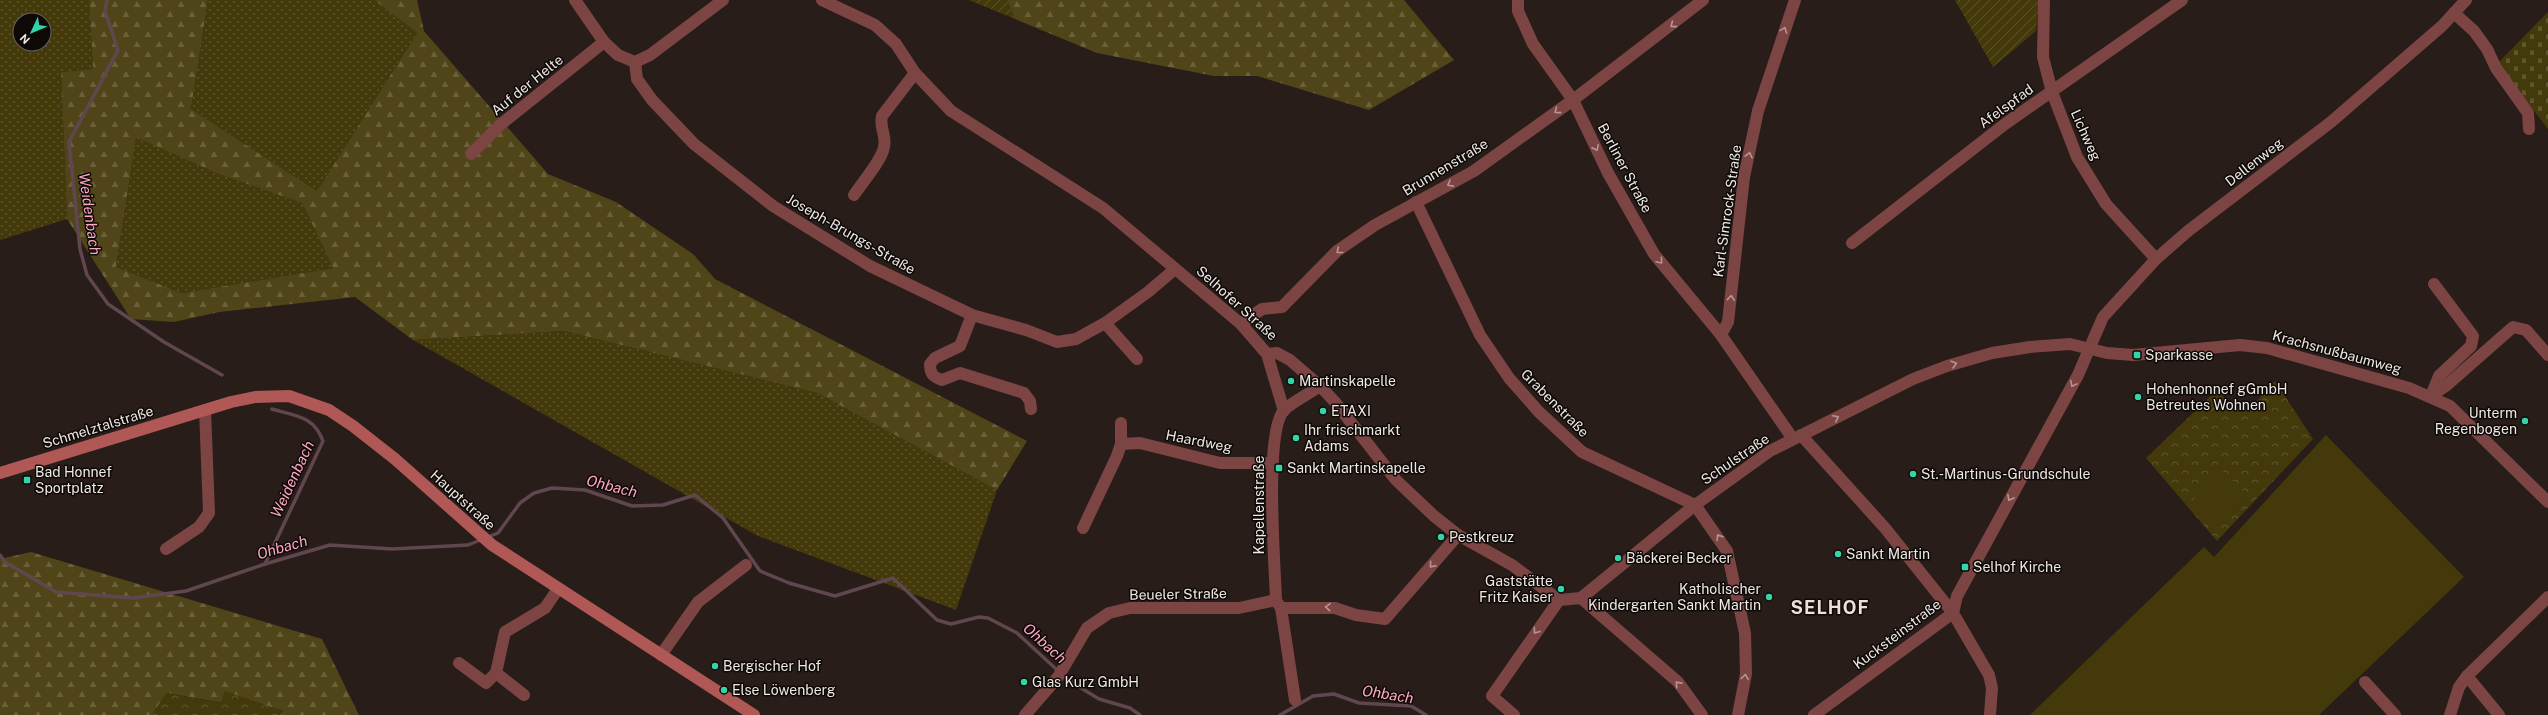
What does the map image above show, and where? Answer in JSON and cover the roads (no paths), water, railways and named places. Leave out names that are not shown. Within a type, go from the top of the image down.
[{"type":"main road","name":"Schmelztalstraße","points":[[0,473],[249,398],[289,396],[318,405],[353,426]]},
{"type":"main road","name":"Hauptstraße","points":[[353,426],[395,458],[492,546],[754,715]]},
{"type":"street","points":[[575,0],[604,42],[618,55],[635,62],[650,55],[723,0]]},
{"type":"street","name":"Selhofer Straße","points":[[822,0],[875,24],[896,44],[915,73],[951,111],[1104,208],[1241,324],[1267,354],[1277,353],[1290,360],[1320,386],[1335,402],[1396,480],[1434,516],[1458,535],[1498,556],[1559,600]]},
{"type":"street","points":[[851,0],[858,15]]},
{"type":"street","name":"Berliner Straße","points":[[1518,0],[1518,11],[1533,44],[1573,100],[1608,173],[1654,254],[1723,337],[1797,437],[1885,528],[1953,613],[1989,675],[1992,688],[1990,715]]},
{"type":"street","name":"Brunnenstraße","points":[[1241,324],[1262,309],[1282,307],[1337,251],[1374,225],[1474,171],[1573,100],[1703,0]]},
{"type":"street","name":"Karl-Simrock-Straße","points":[[1723,337],[1728,322],[1744,177],[1758,111],[1796,0]]},
{"type":"street","name":"Lichweg","points":[[2044,0],[2043,57],[2052,92],[2077,157],[2106,204],[2156,259]]},
{"type":"street","name":"Afelspfad","points":[[1852,242],[2005,124],[2182,0]]},
{"type":"street","name":"Dellenweg","points":[[2090,349],[2103,317],[2156,259],[2188,231],[2331,122],[2454,13],[2466,0]]},
{"type":"street","points":[[2454,13],[2474,31],[2487,49],[2496,68],[2528,113],[2529,129]]},
{"type":"street","name":"Auf der Helte","points":[[471,154],[500,125],[604,42]]},
{"type":"street","name":"Joseph-Brungs-Straße","points":[[635,62],[637,78],[652,100],[700,149],[773,206],[870,266],[972,315],[1026,330],[1058,342],[1076,338],[1105,323],[1148,292],[1175,269]]},
{"type":"street","points":[[854,195],[884,148],[885,138],[880,125],[882,116],[915,73]]},
{"type":"street","name":"Grabenstraße","points":[[1416,202],[1480,335],[1508,378],[1539,412],[1582,452],[1695,504]]},
{"type":"street","points":[[2431,396],[2439,376],[2471,346],[2473,336],[2434,284]]},
{"type":"street","points":[[972,315],[960,346],[935,358],[930,364],[930,371],[934,377],[942,380],[960,374],[1024,393],[1030,401],[1031,409]]},
{"type":"street","points":[[1105,323],[1137,359]]},
{"type":"street","points":[[2431,396],[2447,385],[2513,327],[2526,330],[2548,355]]},
{"type":"street","name":"Schulstraße","points":[[1581,598],[1695,504],[1770,451],[1913,379],[1947,366],[1992,353],[2030,347],[2070,344],[2090,349]]},
{"type":"street","name":"Krachsnußbaumweg","points":[[2090,349],[2133,355],[2240,345],[2267,348],[2431,396],[2450,406],[2548,502]]},
{"type":"street","name":"Kucksteinstraße","points":[[1814,715],[1953,613],[1957,596],[2056,416],[2090,349]]},
{"type":"street","points":[[1267,354],[1284,411],[1320,386]]},
{"type":"street","points":[[166,549],[199,527],[209,514],[205,410]]},
{"type":"street","name":"Kapellenstraße","points":[[1279,604],[1272,463],[1278,427],[1284,411]]},
{"type":"street","points":[[1083,528],[1121,444],[1121,423]]},
{"type":"street","name":"Haardweg","points":[[1121,444],[1140,444],[1220,463],[1272,463]]},
{"type":"street","points":[[1695,504],[1727,551],[1738,595],[1745,633],[1746,674],[1738,715]]},
{"type":"street","name":"Beueler Straße","points":[[1025,715],[1061,673],[1087,628],[1109,613],[1130,608],[1239,608],[1279,604],[1335,608],[1356,615],[1385,619],[1458,535]]},
{"type":"street","points":[[661,655],[698,602],[746,565]]},
{"type":"street","points":[[458,664],[486,684],[496,673],[505,632],[545,608],[558,589]]},
{"type":"street","points":[[2450,715],[2459,688],[2467,676],[2548,597]]},
{"type":"street","points":[[1514,715],[1492,696],[1559,600],[1581,598],[1678,682],[1702,715]]},
{"type":"street","points":[[1279,604],[1295,700]]},
{"type":"street","points":[[496,673],[524,695]]},
{"type":"street","points":[[2467,676],[2499,715]]},
{"type":"street","points":[[2365,682],[2394,715]]},
{"type":"waterway","name":"Weidenbach","points":[[107,0],[105,11],[118,50],[69,142],[80,249],[87,275],[108,304],[164,342],[222,375]]},
{"type":"waterway","name":"Weidenbach","points":[[265,564],[323,441],[315,426],[303,418],[272,409]]},
{"type":"waterway","name":"Ohbach","points":[[0,555],[5,562],[56,592],[133,598],[186,591],[265,564],[330,545],[392,549],[468,545],[498,533],[520,503],[534,493],[552,488],[585,490],[632,506],[663,505],[695,495],[723,518],[760,571],[789,583],[835,596],[893,578],[937,620],[951,624],[979,617],[988,618],[1017,633],[1068,680],[1099,699],[1130,708],[1140,715]]},
{"type":"waterway","name":"Ohbach","points":[[1280,715],[1313,696],[1334,694],[1359,703],[1411,706],[1426,715]]},
{"type":"place","name":"Sparkasse","points":[[2137,355]]},
{"type":"place","name":"Martinskapelle","points":[[1291,381]]},
{"type":"place","name":"Hohenhonnef gGmbH Betreutes Wohnen","points":[[2138,397]]},
{"type":"place","name":"ETAXI","points":[[1323,411]]},
{"type":"place","name":"Unterm Regenbogen","points":[[2525,421]]},
{"type":"place","name":"Ihr frischmarkt Adams","points":[[1296,438]]},
{"type":"place","name":"Sankt Martinskapelle","points":[[1279,468]]},
{"type":"place","name":"St.-Martinus-Grundschule","points":[[1913,474]]},
{"type":"place","name":"Bad Honnef Sportplatz","points":[[27,480]]},
{"type":"place","name":"Pestkreuz","points":[[1441,537]]},
{"type":"place","name":"Sankt Martin","points":[[1838,554]]},
{"type":"place","name":"Bäckerei Becker","points":[[1618,558]]},
{"type":"place","name":"Selhof Kirche","points":[[1965,567]]},
{"type":"place","name":"Gaststätte Fritz Kaiser","points":[[1561,589]]},
{"type":"place","name":"Katholischer Kindergarten Sankt Martin","points":[[1769,597]]},
{"type":"place","name":"Bergischer Hof","points":[[715,666]]},
{"type":"place","name":"Glas Kurz GmbH","points":[[1024,682]]},
{"type":"place","name":"Else Löwenberg","points":[[724,690]]},
{"type":"district","name":"SELHOF","points":[[1830,607]]}]
